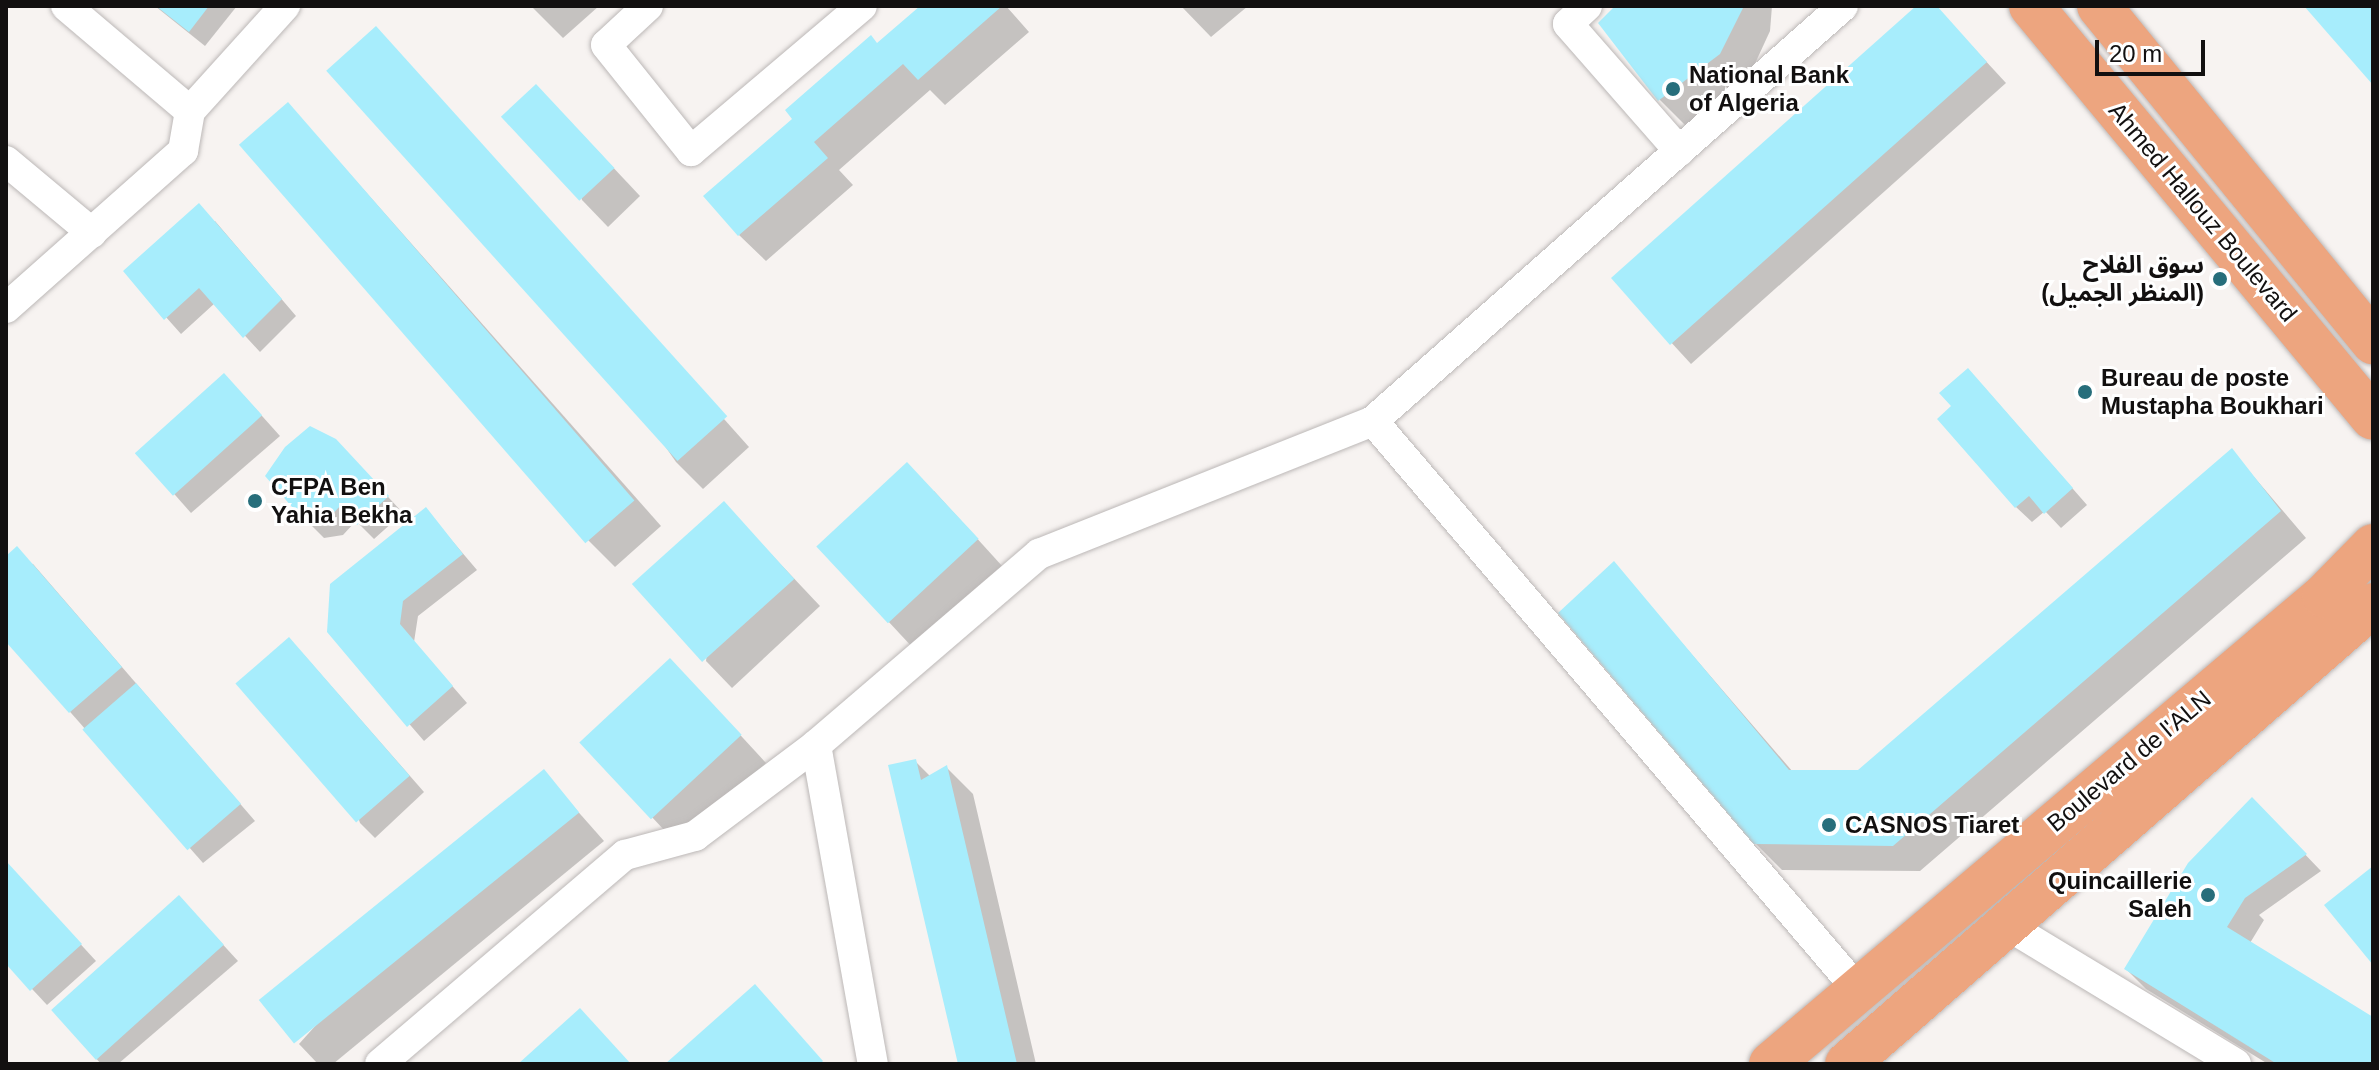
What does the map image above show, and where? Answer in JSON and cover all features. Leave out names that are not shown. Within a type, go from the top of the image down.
[{"type":"main road","name":"Ahmed Hallouz Boulevard","points":[[2031,6],[2373,418]]},
{"type":"main road","name":"Ahmed Hallouz Boulevard","points":[[2099,6],[2373,342]]},
{"type":"main road","name":"Boulevard de l'ALN","points":[[1771,1064],[2324,596],[2373,546]]},
{"type":"main road","name":"Boulevard de l'ALN","points":[[1847,1064],[2373,605]]},
{"type":"street","points":[[66,6],[190,111]]},
{"type":"street","points":[[6,308],[183,151],[190,111],[285,6]]},
{"type":"street","points":[[648,6],[606,45],[691,151],[862,6]]},
{"type":"street","points":[[1587,6],[1568,24],[1679,151]]},
{"type":"street","points":[[380,1064],[625,855],[695,836],[816,745],[1039,554],[1373,421],[1843,6]]},
{"type":"street","points":[[6,161],[92,233]]},
{"type":"street","points":[[1373,421],[1858,990]]},
{"type":"street","points":[[816,745],[873,1064]]},
{"type":"street","points":[[2005,924],[2236,1064]]},
{"type":"building","points":[[156,6],[209,6],[189,32]]},
{"type":"building","points":[[920,6],[1002,6],[918,80],[903,64],[814,142],[828,158],[738,236],[703,196],[792,119],[785,110],[871,35],[877,43]]},
{"type":"building","points":[[1615,6],[1744,6],[1720,54],[1658,101],[1598,23]]},
{"type":"building","points":[[1916,6],[1937,6],[1987,62],[1670,345],[1611,278]]},
{"type":"building","points":[[2304,6],[2373,6],[2373,85]]},
{"type":"building","points":[[376,26],[727,416],[678,461],[326,71]]},
{"type":"building","points":[[536,84],[614,168],[579,201],[501,117]]},
{"type":"building","points":[[288,102],[634,500],[585,543],[239,145]]},
{"type":"building","points":[[199,203],[282,299],[243,338],[199,288],[164,320],[123,271]]},
{"type":"building","points":[[1968,368],[2073,488],[2044,514],[2029,496],[2015,508],[1937,419],[1951,406],[1939,393]]},
{"type":"building","points":[[224,373],[262,415],[173,496],[135,453]]},
{"type":"building","points":[[310,426],[336,439],[389,496],[357,525],[341,505],[327,520],[306,523],[265,476],[285,447]]},
{"type":"building","points":[[2232,448],[2281,511],[1893,846],[1754,844],[1558,613],[1614,561],[1789,770],[1858,770]]},
{"type":"building","points":[[907,462],[979,539],[888,623],[816,547]]},
{"type":"building","points":[[724,501],[794,579],[702,662],[632,584]]},
{"type":"building","points":[[426,507],[463,554],[403,601],[400,624],[453,686],[407,727],[327,632],[330,584]]},
{"type":"building","points":[[17,546],[122,667],[69,713],[6,642],[6,556]]},
{"type":"building","points":[[289,637],[410,776],[356,822],[235,684]]},
{"type":"building","points":[[670,658],[742,735],[651,819],[579,743]]},
{"type":"building","points":[[136,683],[241,804],[187,850],[82,730]]},
{"type":"building","points":[[916,759],[921,780],[947,765],[1017,1064],[958,1064],[888,765]]},
{"type":"building","points":[[544,769],[579,813],[294,1043],[259,1000]]},
{"type":"building","points":[[2252,797],[2307,854],[2245,898],[2227,927],[2373,1017],[2373,1064],[2277,1064],[2124,969],[2188,863]]},
{"type":"building","points":[[6,861],[82,944],[30,991],[6,964]]},
{"type":"building","points":[[2373,866],[2373,965],[2324,905]]},
{"type":"building","points":[[179,895],[224,945],[96,1060],[51,1010]]},
{"type":"building","points":[[755,984],[823,1061],[820,1064],[665,1064]]},
{"type":"building","points":[[580,1008],[631,1064],[518,1064]]},
{"type":"place","name":"National Bank of Algeria","points":[[1673,89]]},
{"type":"place","name":"سوق الفلاح (المنظر الجميل)","points":[[2220,279]]},
{"type":"place","name":"Bureau de poste Mustapha Boukhari","points":[[2085,392]]},
{"type":"place","name":"CFPA Ben Yahia Bekha","points":[[255,501]]},
{"type":"place","name":"CASNOS Tiaret","points":[[1829,825]]},
{"type":"place","name":"Quincaillerie Saleh","points":[[2208,895]]}]
